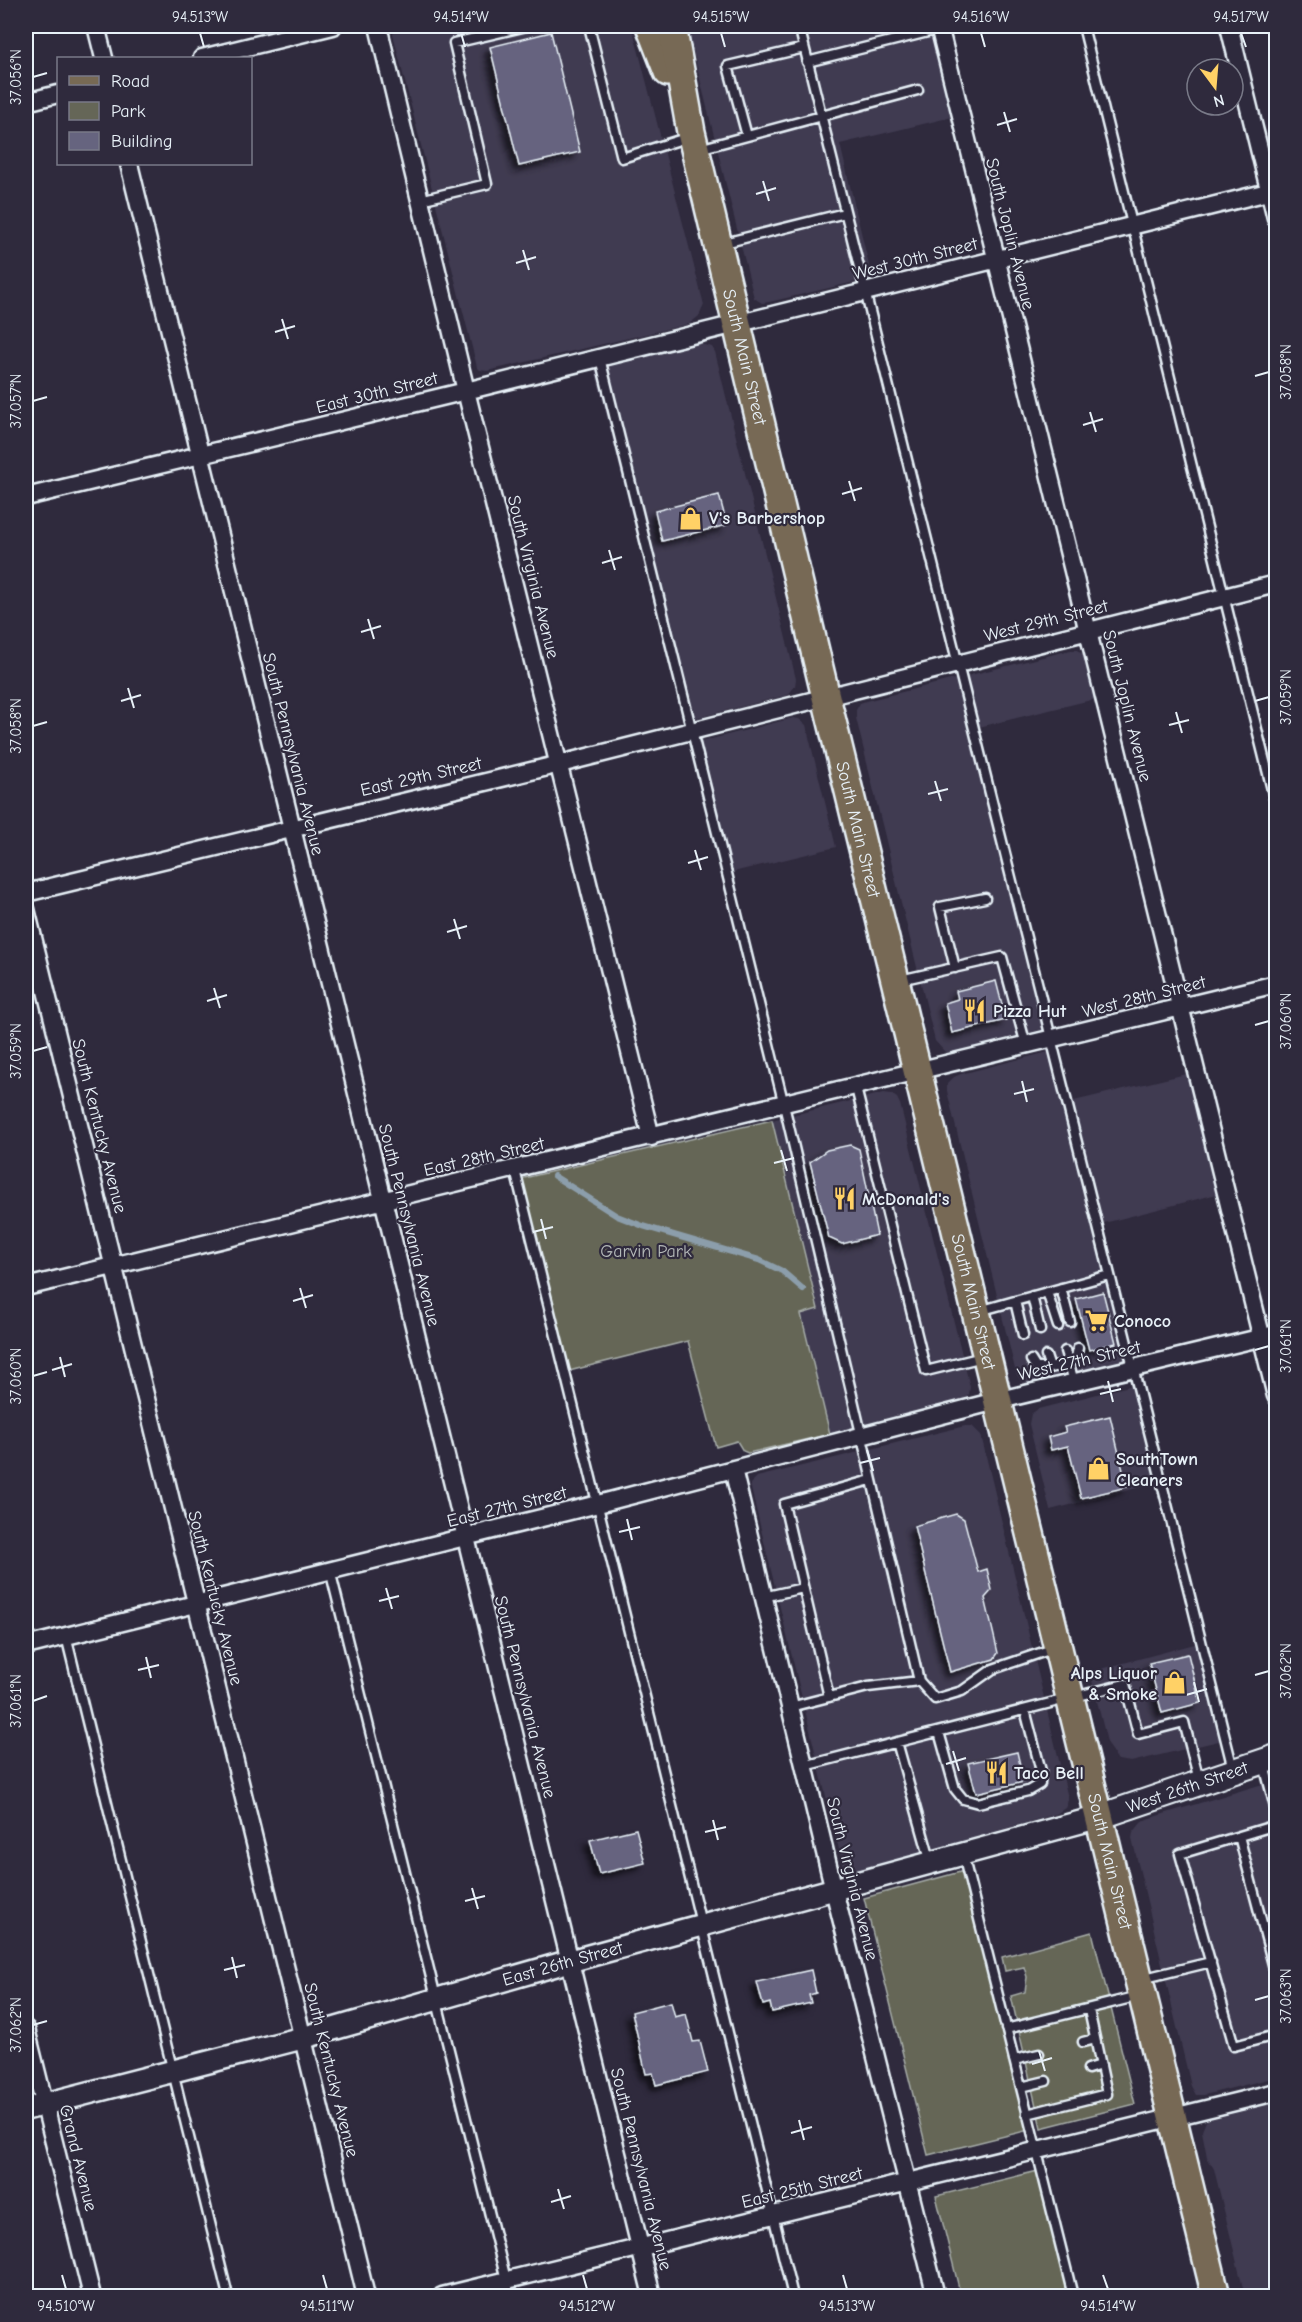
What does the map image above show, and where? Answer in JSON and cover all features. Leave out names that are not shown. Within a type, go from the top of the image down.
[{"type":"main road","name":"South Main Street","points":[[651,26],[693,139]]},
{"type":"main road","name":"South Main Street","points":[[672,26],[693,139],[826,697],[1216,2296]]},
{"type":"main road","name":"West 26th Street","points":[[1099,1817],[1270,1759]]},
{"type":"street","points":[[96,26],[104,57]]},
{"type":"street","points":[[206,57],[333,26]]},
{"type":"street","name":"South Virginia Avenue","points":[[378,26],[651,1137]]},
{"type":"street","points":[[1229,26],[1273,191],[1276,218]]},
{"type":"street","name":"South Joplin Avenue","points":[[940,27],[1181,1008],[1269,1336],[1276,1396]]},
{"type":"street","points":[[26,102],[57,94]]},
{"type":"street","name":"South Pennsylvania Avenue","points":[[129,165],[652,2296]]},
{"type":"street","name":"West 30th Street","points":[[737,324],[1273,191]]},
{"type":"street","name":"East 30th Street","points":[[26,497],[737,324]]},
{"type":"street","name":"West 29th Street","points":[[826,697],[1276,585]]},
{"type":"street","name":"East 29th Street","points":[[26,893],[826,697]]},
{"type":"street","name":"South Kentucky Avenue","points":[[26,909],[366,2296]]},
{"type":"street","name":"West 28th Street","points":[[917,1073],[1276,984]]},
{"type":"street","name":"East 28th Street","points":[[26,1287],[917,1073]]},
{"type":"street","name":"West 27th Street","points":[[996,1401],[1269,1336]]},
{"type":"street","name":"East 27th Street","points":[[26,1646],[466,1538],[996,1401]]},
{"type":"street","name":"South Virginia Avenue","points":[[734,1469],[834,1890],[936,2296]]},
{"type":"street","name":"East 26th Street","points":[[35,2106],[303,2038],[570,1961],[1099,1817]]},
{"type":"street","name":"Grand Avenue","points":[[26,2029],[35,2106],[92,2296]]},
{"type":"street","name":"East 25th Street","points":[[442,2296],[508,2289],[640,2248],[1276,2092]]},
{"type":"lane","points":[[420,200],[487,183],[454,43],[526,26]]},
{"type":"lane","points":[[589,26],[622,158],[693,139],[747,136],[821,114],[918,90]]},
{"type":"lane","points":[[799,26],[1233,1771]]},
{"type":"lane","points":[[1083,26],[1276,806]]},
{"type":"lane","points":[[807,62],[940,27]]},
{"type":"lane","points":[[747,136],[728,66],[804,48]]},
{"type":"lane","points":[[718,244],[845,213]]},
{"type":"lane","points":[[600,358],[784,1105],[919,1681],[935,1699],[962,1691],[993,1669],[1057,1647]]},
{"type":"lane","points":[[955,968],[940,907],[985,898]]},
{"type":"lane","points":[[895,981],[1002,957],[1026,1046]]},
{"type":"lane","points":[[856,1088],[926,1371],[986,1356]]},
{"type":"lane","points":[[515,1170],[793,2296]]},
{"type":"lane","points":[[975,1312],[1109,1275]]},
{"type":"lane","points":[[1062,1288],[1070,1322]]},
{"type":"lane","points":[[1047,1292],[1058,1326]]},
{"type":"lane","points":[[1032,1296],[1040,1330]]},
{"type":"lane","points":[[1015,1301],[1023,1335]]},
{"type":"lane","points":[[1031,1360],[1036,1368],[1069,1364],[1076,1357],[1078,1348]]},
{"type":"lane","points":[[1065,1351],[1074,1382]]},
{"type":"lane","points":[[1046,1356],[1050,1368]]},
{"type":"lane","points":[[830,1697],[784,1504],[871,1480]]},
{"type":"lane","points":[[330,1570],[508,2289]]},
{"type":"lane","points":[[763,1597],[803,1588]]},
{"type":"lane","points":[[66,1636],[228,2296]]},
{"type":"lane","points":[[790,1707],[868,1687],[919,1681]]},
{"type":"lane","points":[[804,1766],[1125,1684],[1138,1734],[1184,1722],[1200,1783]]},
{"type":"lane","points":[[939,1732],[955,1789],[963,1799],[978,1803],[1028,1791],[1040,1784],[1041,1771],[1025,1710]]},
{"type":"lane","points":[[897,1742],[931,1863]]},
{"type":"lane","points":[[1270,1759],[1276,1810]]},
{"type":"lane","points":[[1276,1825],[1180,1854],[1234,2046],[1276,2035]]},
{"type":"lane","points":[[1239,1836],[1276,1976]]},
{"type":"lane","points":[[963,1855],[1073,2296]]},
{"type":"lane","points":[[1006,2029],[1089,2010],[1210,1962]]},
{"type":"lane","points":[[1028,2114],[1107,2094],[1089,2010]]},
{"type":"lane","points":[[1083,2042],[1095,2039]]},
{"type":"lane","points":[[1014,2060],[1040,2054]]},
{"type":"lane","points":[[1088,2069],[1101,2065]]},
{"type":"lane","points":[[1021,2087],[1046,2081]]},
{"type":"shaded area","points":[[395,26],[632,26],[704,305],[699,316],[689,324],[487,371],[480,370],[477,367],[393,34]]},
{"type":"shaded area","points":[[687,26],[930,26],[952,117],[840,144],[872,278],[769,302],[762,303],[754,298]]},
{"type":"shaded area","points":[[700,344],[712,347],[715,352],[796,679],[795,686],[788,695],[684,721],[595,370]]},
{"type":"shaded area","points":[[1078,650],[1084,656],[1095,699],[979,727],[1052,1027],[953,1052],[945,1052],[935,1041],[856,718],[856,710],[860,703],[866,701]]},
{"type":"shaded area","points":[[793,718],[799,719],[806,725],[836,847],[733,872],[700,742]]},
{"type":"shaded area","points":[[1060,1049],[1074,1101],[1186,1074],[1217,1194],[1104,1223],[1136,1360],[1034,1385],[1021,1381],[1016,1373],[947,1084],[961,1074]]},
{"type":"shaded area","points":[[884,1093],[897,1098],[900,1104],[970,1387],[969,1394],[961,1403],[830,1434],[801,1313],[817,1309],[772,1120]]},
{"type":"shaded area","points":[[1141,1383],[1165,1481],[1050,1510],[1029,1424],[1031,1414],[1038,1409]]},
{"type":"shaded area","points":[[972,1426],[981,1435],[1068,1798],[1067,1804],[1056,1814],[851,1874],[843,1866],[750,1484],[757,1477]]},
{"type":"shaded area","points":[[1206,1641],[1231,1738],[1131,1762],[1118,1760],[1108,1746],[1090,1672]]},
{"type":"shaded area","points":[[1276,1780],[1276,2077],[1196,2095],[1191,2086],[1132,1838],[1133,1833],[1147,1819]]},
{"type":"shaded area","points":[[1276,2103],[1276,2296],[1245,2296],[1214,2169],[1207,2157],[1202,2131],[1206,2121],[1211,2119]]},
{"type":"green space","name":"Garvin Park","points":[[772,1120],[818,1309],[801,1314],[830,1434],[748,1453],[743,1451],[737,1441],[716,1447],[688,1341],[565,1372],[520,1179]]},
{"type":"green space","points":[[964,1871],[1029,2130],[928,2155],[864,1898]]},
{"type":"green space","points":[[1092,1932],[1135,2104],[1041,2128],[1011,1996],[1025,1992],[1027,1977],[1024,1967],[1005,1971],[1002,1957]]},
{"type":"green space","points":[[1038,2171],[1069,2296],[961,2296],[936,2196]]},
{"type":"building","points":[[551,32],[580,152],[519,166],[490,47]]},
{"type":"building","name":"V's Barbershop","points":[[719,495],[727,525],[662,541],[655,511]]},
{"type":"building","name":"Pizza Hut","points":[[996,981],[1006,1020],[952,1033],[945,1003],[958,999],[956,991]]},
{"type":"building","name":"McDonald's","points":[[850,1145],[859,1149],[877,1235],[842,1244],[829,1238],[810,1162],[827,1150]]},
{"type":"building","name":"Conoco","points":[[1103,1292],[1116,1343],[1089,1350],[1076,1299]]},
{"type":"building","name":"SouthTown Cleaners","points":[[1110,1416],[1127,1487],[1081,1498],[1068,1446],[1051,1450],[1048,1437],[1066,1432],[1064,1427]]},
{"type":"building","points":[[956,1514],[964,1519],[978,1572],[987,1569],[992,1590],[985,1598],[998,1653],[994,1659],[950,1672],[914,1526]]},
{"type":"building","name":"Alps Liquor & Smoke","points":[[1188,1654],[1200,1703],[1162,1713],[1149,1663]]},
{"type":"building","name":"Taco Bell","points":[[1017,1752],[1024,1782],[976,1793],[968,1763]]},
{"type":"building","points":[[636,1829],[645,1863],[599,1874],[590,1840]]},
{"type":"building","points":[[811,1970],[816,1993],[809,1995],[811,2003],[772,2012],[770,2003],[763,2005],[757,1982]]},
{"type":"building","points":[[671,2002],[675,2017],[686,2014],[693,2042],[700,2041],[708,2072],[656,2085],[653,2073],[646,2074],[632,2012]]},
{"type":"waterway","points":[[554,1176],[617,1216],[643,1226],[759,1260],[782,1271],[803,1289]]},
{"type":"place","name":"V's Barbershop","points":[[691,518]]},
{"type":"place","name":"Pizza Hut","points":[[975,1011]]},
{"type":"place","name":"McDonald's","points":[[844,1199]]},
{"type":"place","name":"Conoco","points":[[1096,1321]]},
{"type":"place","name":"SouthTown Cleaners","points":[[1098,1469]]},
{"type":"place","name":"Alps Liquor & Smoke","points":[[1175,1683]]},
{"type":"place","name":"Taco Bell","points":[[996,1773]]}]
